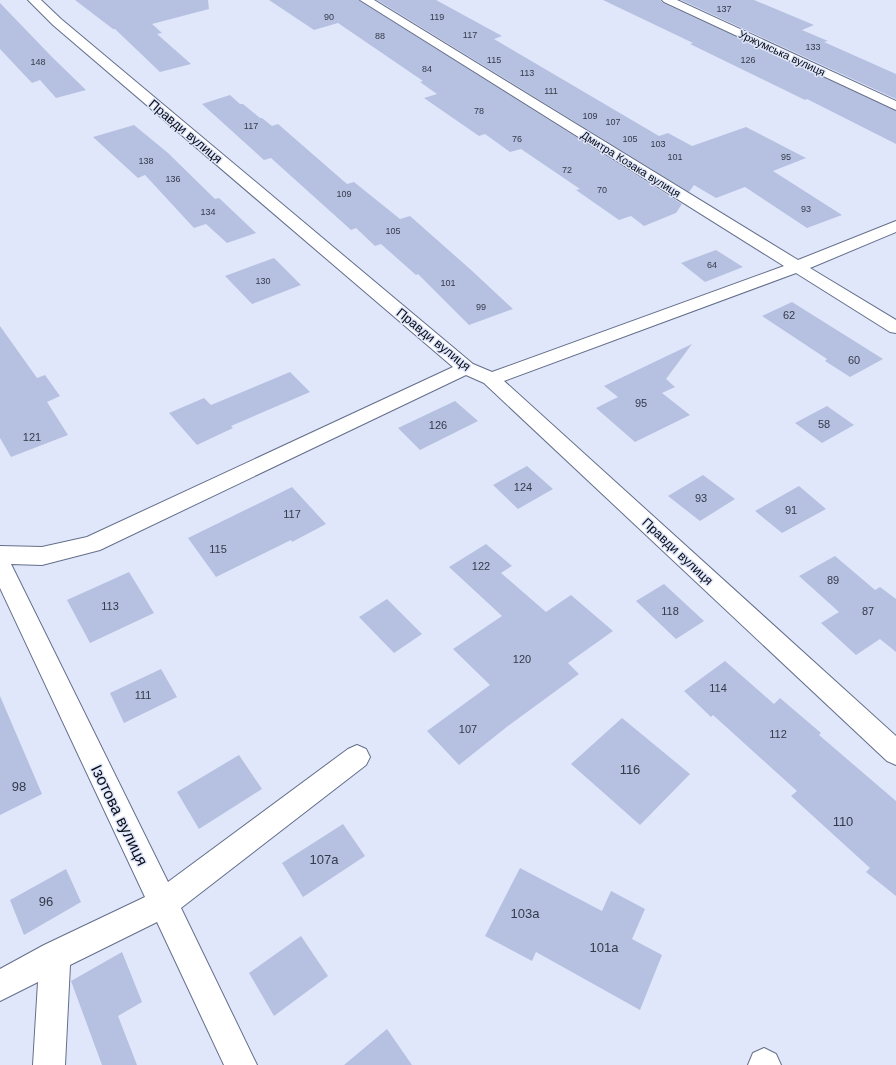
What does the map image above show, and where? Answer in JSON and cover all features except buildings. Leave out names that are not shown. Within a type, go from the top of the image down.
[{"type":"street","name":"Правди вулиця","points":[[34,0],[57,22],[466,368],[491,379],[896,753]]},
{"type":"street","name":"Дмитра Козака вулиця","points":[[366,0],[896,328]]},
{"type":"street","name":"Уржумська вулиця","points":[[668,0],[896,106]]},
{"type":"street","points":[[491,379],[797,267],[896,226]]},
{"type":"street","points":[[0,555],[42,556],[92,544],[466,368]]},
{"type":"street","name":"Ізотова вулиця","points":[[0,564],[241,1065]]},
{"type":"street","points":[[0,986],[55,956],[163,904],[358,757]]},
{"type":"street","points":[[49,1065],[55,956]]}]
